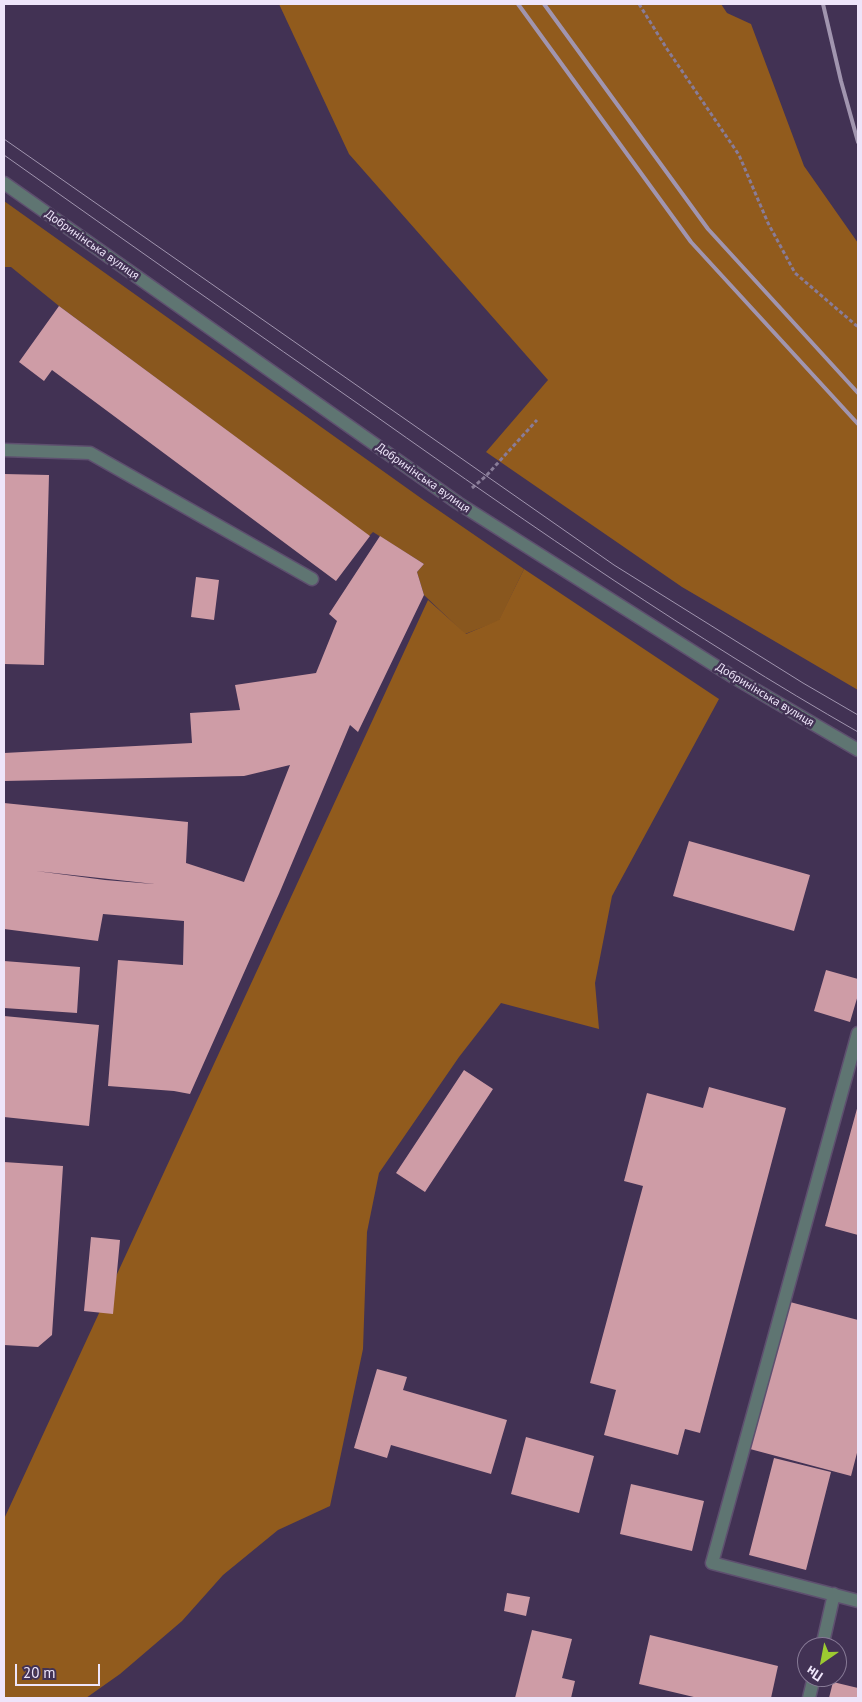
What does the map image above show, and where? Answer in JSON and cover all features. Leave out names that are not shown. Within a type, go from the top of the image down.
[{"type":"street","name":"Добринінська вулиця","points":[[4,182],[458,503],[730,675],[858,750]]},
{"type":"street","points":[[4,450],[90,453],[312,579]]},
{"type":"street","points":[[858,1033],[712,1563],[858,1601]]},
{"type":"street","points":[[824,1637],[834,1594]]},
{"type":"path","points":[[639,4],[667,49],[739,155],[768,223],[795,274],[858,327]]},
{"type":"path","points":[[458,503],[486,476],[537,420]]},
{"type":"shaded area","points":[[279,4],[721,4],[727,13],[751,24],[804,166],[858,243],[858,690],[682,587],[486,452],[548,380],[349,154]]},
{"type":"shaded area","points":[[4,201],[425,501],[524,569],[499,621],[465,634],[424,595],[417,572],[424,564],[373,532],[369,536],[59,306],[11,267],[4,267]]},
{"type":"shaded area","points":[[524,569],[719,699],[612,896],[595,983],[599,1029],[501,1003],[459,1057],[379,1173],[367,1232],[363,1349],[330,1506],[278,1530],[223,1575],[182,1621],[120,1674],[86,1698],[4,1698],[4,1519],[428,600],[466,634],[499,620]]},
{"type":"building","points":[[59,306],[370,536],[336,581],[52,370],[44,381],[19,362]]},
{"type":"building","points":[[4,474],[49,475],[44,665],[4,664]]},
{"type":"building","points":[[380,536],[424,564],[417,572],[424,595],[358,732],[350,725],[279,894],[190,1094],[108,1086],[118,960],[183,965],[184,921],[103,914],[98,941],[4,929],[4,803],[188,822],[186,863],[244,882],[290,765],[244,776],[4,781],[4,753],[192,743],[190,713],[240,710],[235,685],[316,673],[337,621],[329,614]],"holes":[[[36,871],[154,884],[105,880]]]},
{"type":"building","points":[[196,577],[219,580],[214,620],[191,617]]},
{"type":"building","points":[[689,841],[810,875],[794,931],[673,896]]},
{"type":"building","points":[[4,961],[80,967],[77,1013],[4,1008]]},
{"type":"building","points":[[826,970],[858,979],[858,995],[850,1022],[814,1011]]},
{"type":"building","points":[[4,1016],[99,1025],[89,1126],[4,1117]]},
{"type":"building","points":[[464,1070],[493,1089],[425,1192],[396,1173]]},
{"type":"building","points":[[709,1087],[786,1108],[700,1433],[685,1429],[678,1455],[604,1435],[616,1390],[590,1383],[643,1186],[624,1181],[647,1093],[703,1108]]},
{"type":"building","points":[[858,1105],[858,1235],[825,1226]]},
{"type":"building","points":[[4,1162],[63,1166],[52,1335],[38,1347],[4,1345]]},
{"type":"building","points":[[91,1237],[120,1240],[113,1314],[84,1311]]},
{"type":"building","points":[[790,1302],[858,1320],[858,1449],[851,1476],[750,1449]]},
{"type":"building","points":[[377,1369],[407,1377],[403,1390],[507,1420],[491,1474],[391,1445],[387,1458],[354,1448]]},
{"type":"building","points":[[526,1437],[594,1456],[579,1513],[511,1494]]},
{"type":"building","points":[[774,1458],[831,1472],[806,1570],[749,1555]]},
{"type":"building","points":[[631,1484],[704,1501],[692,1551],[620,1534]]},
{"type":"building","points":[[507,1593],[530,1597],[526,1616],[504,1611]]},
{"type":"building","points":[[532,1630],[572,1639],[562,1678],[575,1681],[571,1698],[515,1698]]},
{"type":"building","points":[[650,1635],[778,1666],[771,1698],[698,1698],[639,1684]]},
{"type":"building","points":[[847,1685],[858,1688],[858,1698],[829,1698],[832,1687],[847,1687]]},
{"type":"tram line","points":[[4,139],[614,565],[803,683],[858,715]]},
{"type":"tram line","points":[[4,155],[554,540],[674,620],[858,732]]},
{"type":"railway","points":[[518,4],[691,242],[858,424]]},
{"type":"railway","points":[[544,4],[708,229],[858,393]]},
{"type":"railway","points":[[823,4],[858,142]]}]
